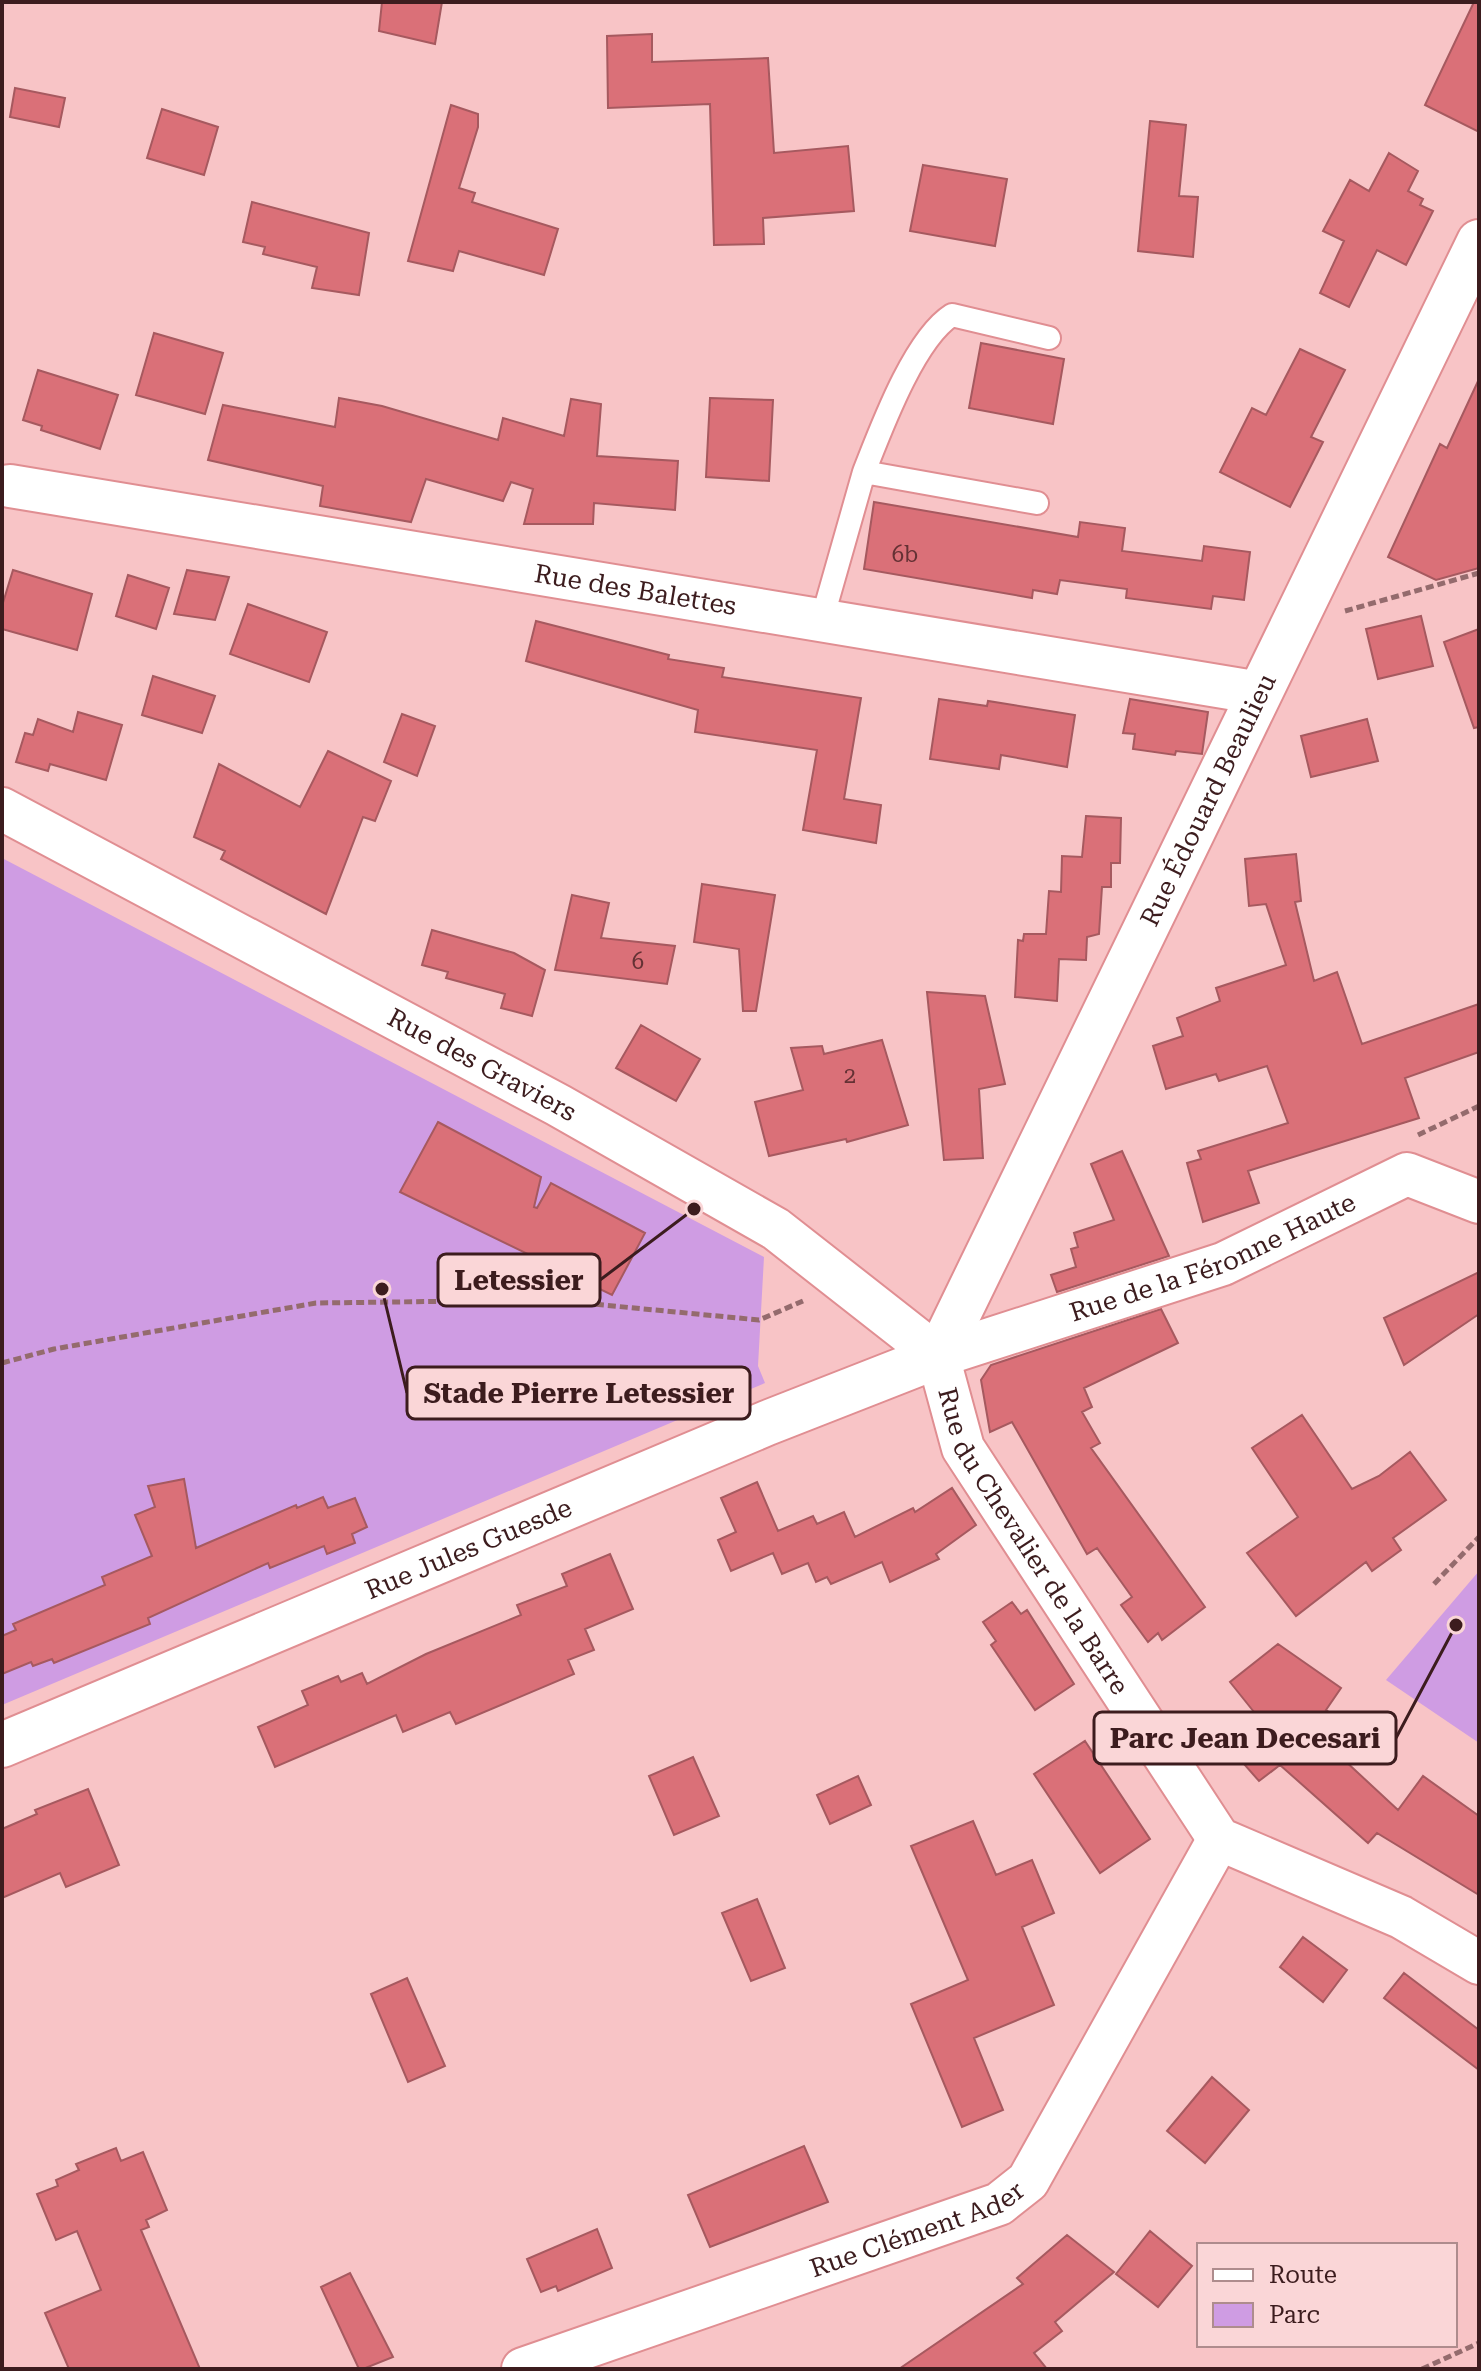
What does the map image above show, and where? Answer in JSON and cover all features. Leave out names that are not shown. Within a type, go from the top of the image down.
[{"type":"street","name":"Rue Édouard Beaulieu","points":[[938,1356],[1479,242]]},
{"type":"street","name":"Rue des Balettes","points":[[10,486],[821,623],[1260,693]]},
{"type":"street","name":"Rue des Graviers","points":[[2,809],[558,1105],[776,1229],[938,1356]]},
{"type":"street","name":"Rue de la Féronne Haute","points":[[938,1356],[1223,1264],[1407,1174]]},
{"type":"street","points":[[1407,1174],[1479,1202]]},
{"type":"street","name":"Rue Jules Guesde","points":[[2,1745],[767,1423],[938,1356]]},
{"type":"street","name":"Rue du Chevalier de la Barre","points":[[938,1356],[963,1448],[1219,1839]]},
{"type":"street","points":[[1219,1839],[1401,1917],[1479,1963]]},
{"type":"street","name":"Rue Clément Ader","points":[[523,2369],[999,2204],[1028,2181],[1219,1839]]},
{"type":"lane","points":[[821,623],[864,472],[893,402],[937,325],[952,315],[1049,338]]},
{"type":"lane","points":[[864,472],[1037,503]]},
{"type":"path","points":[[1294,626],[1479,573]]},
{"type":"path","points":[[1407,1174],[1404,1142],[1479,1106]]},
{"type":"path","points":[[2,1363],[54,1349],[316,1303],[551,1300],[759,1320],[810,1298]]},
{"type":"path","points":[[1434,1584],[1479,1537]]},
{"type":"path","points":[[1422,2369],[1479,2343]]},
{"type":"green space","points":[[2,858],[764,1257],[758,1366],[765,1383],[2,1705]]},
{"type":"green space","points":[[1479,1571],[1479,1743],[1386,1680]]},
{"type":"building","points":[[382,2],[442,2],[435,44],[379,31]]},
{"type":"building","points":[[1474,2],[1479,2],[1479,132],[1425,105]]},
{"type":"building","points":[[652,34],[652,62],[768,58],[774,153],[848,146],[854,211],[763,218],[764,244],[714,245],[710,104],[608,108],[607,36]]},
{"type":"building","points":[[15,88],[65,98],[59,127],[10,117]]},
{"type":"building","points":[[451,105],[478,114],[478,127],[459,188],[475,193],[472,202],[558,229],[544,275],[459,251],[453,271],[408,261]]},
{"type":"building","points":[[162,109],[218,127],[204,175],[147,158]]},
{"type":"building","points":[[1150,121],[1186,125],[1179,196],[1198,197],[1193,257],[1138,251]]},
{"type":"building","points":[[1389,153],[1418,171],[1408,191],[1423,199],[1420,205],[1433,211],[1406,265],[1377,250],[1349,307],[1320,293],[1344,241],[1323,231],[1350,180],[1369,191]]},
{"type":"building","points":[[923,165],[1007,179],[995,246],[910,231]]},
{"type":"building","points":[[252,202],[369,233],[359,295],[312,288],[317,267],[263,254],[265,247],[243,242]]},
{"type":"building","points":[[154,333],[223,353],[205,414],[136,395]]},
{"type":"building","points":[[981,343],[1064,359],[1053,424],[969,408]]},
{"type":"building","points":[[1300,349],[1345,370],[1311,437],[1323,442],[1290,507],[1220,472],[1252,408],[1266,415]]},
{"type":"building","points":[[38,370],[118,395],[100,449],[41,430],[42,426],[23,420]]},
{"type":"building","points":[[1479,379],[1479,568],[1436,580],[1388,557],[1440,444],[1447,448]]},
{"type":"building","points":[[339,398],[382,406],[498,440],[503,418],[564,436],[571,399],[601,404],[597,456],[678,461],[675,510],[594,503],[593,524],[524,524],[533,489],[511,482],[503,501],[426,479],[411,522],[320,506],[323,486],[208,460],[223,405],[335,427]]},
{"type":"building","points":[[710,398],[773,400],[769,481],[706,477]]},
{"type":"building","points":[[874,502],[1078,537],[1080,522],[1125,528],[1122,551],[1202,561],[1204,546],[1250,552],[1244,600],[1213,596],[1211,609],[1126,598],[1127,589],[1060,580],[1057,594],[1033,590],[1032,598],[864,569]]},
{"type":"building","points":[[13,570],[92,594],[77,650],[2,629],[2,606]]},
{"type":"building","points":[[187,570],[229,577],[215,620],[174,614]]},
{"type":"building","points":[[128,575],[169,588],[156,629],[116,616]]},
{"type":"building","points":[[248,604],[327,632],[309,682],[230,654]]},
{"type":"building","points":[[1421,616],[1433,666],[1378,679],[1366,629]]},
{"type":"building","points":[[536,621],[669,655],[668,659],[724,668],[722,677],[861,698],[844,799],[881,805],[876,843],[803,830],[817,750],[695,732],[698,710],[526,661]]},
{"type":"building","points":[[1479,629],[1479,727],[1474,728],[1444,642]]},
{"type":"building","points":[[153,676],[215,696],[202,733],[142,715]]},
{"type":"building","points":[[939,699],[987,706],[988,701],[1075,715],[1067,767],[1001,755],[999,769],[930,759]]},
{"type":"building","points":[[1130,699],[1208,712],[1202,754],[1176,751],[1175,755],[1133,749],[1135,734],[1123,733]]},
{"type":"building","points":[[78,712],[122,725],[106,780],[50,764],[48,771],[16,762],[25,733],[33,735],[38,719],[73,732]]},
{"type":"building","points":[[402,714],[435,726],[417,776],[384,762]]},
{"type":"building","points":[[1367,719],[1378,761],[1311,777],[1301,736]]},
{"type":"building","points":[[328,751],[391,781],[375,821],[363,817],[326,914],[221,859],[225,851],[194,837],[219,764],[300,807]]},
{"type":"building","points":[[1086,816],[1121,818],[1120,863],[1111,863],[1111,887],[1102,887],[1099,934],[1087,937],[1086,960],[1059,959],[1057,1001],[1015,997],[1018,940],[1023,941],[1024,934],[1046,934],[1049,891],[1061,892],[1062,856],[1082,857]]},
{"type":"building","points":[[1296,854],[1301,901],[1295,902],[1314,981],[1337,972],[1362,1044],[1479,1004],[1479,1052],[1405,1078],[1419,1118],[1248,1171],[1259,1203],[1203,1222],[1187,1163],[1201,1159],[1198,1151],[1288,1123],[1267,1066],[1219,1081],[1216,1074],[1166,1089],[1153,1046],[1183,1036],[1177,1018],[1220,1001],[1216,988],[1286,965],[1266,904],[1249,906],[1245,859]]},
{"type":"building","points":[[702,884],[775,895],[756,1011],[743,1011],[739,949],[694,942]]},
{"type":"building","points":[[572,895],[609,903],[601,938],[675,946],[667,984],[555,970]]},
{"type":"building","points":[[432,930],[514,953],[545,970],[532,1016],[501,1008],[505,994],[446,978],[448,972],[422,965]]},
{"type":"building","points":[[927,992],[985,996],[1005,1084],[979,1089],[983,1158],[944,1160]]},
{"type":"building","points":[[641,1025],[700,1059],[676,1101],[616,1068]]},
{"type":"building","points":[[882,1040],[908,1125],[847,1142],[846,1139],[769,1156],[755,1102],[803,1090],[791,1048],[822,1046],[824,1054]]},
{"type":"building","points":[[438,1122],[541,1177],[534,1207],[537,1208],[551,1183],[645,1233],[612,1295],[400,1192]]},
{"type":"building","points":[[1122,1151],[1169,1256],[1057,1292],[1051,1275],[1076,1267],[1071,1249],[1078,1247],[1074,1233],[1114,1220],[1091,1164]]},
{"type":"building","points":[[1479,1272],[1479,1314],[1404,1365],[1384,1318]]},
{"type":"building","points":[[1161,1309],[1178,1343],[1084,1388],[1092,1407],[1082,1412],[1100,1443],[1091,1448],[1205,1607],[1162,1640],[1158,1633],[1148,1642],[1121,1605],[1132,1597],[1097,1548],[1087,1554],[1012,1422],[990,1432],[981,1380],[991,1365]]},
{"type":"building","points":[[1302,1415],[1352,1489],[1379,1476],[1410,1452],[1446,1500],[1393,1538],[1401,1550],[1372,1571],[1366,1562],[1296,1616],[1247,1553],[1298,1517],[1252,1448]]},
{"type":"building","points":[[184,1479],[196,1548],[296,1505],[297,1508],[323,1497],[328,1508],[355,1498],[367,1527],[352,1534],[355,1543],[327,1554],[324,1546],[270,1568],[268,1563],[148,1618],[150,1624],[54,1663],[52,1659],[33,1666],[31,1662],[2,1674],[2,1636],[16,1630],[13,1624],[105,1585],[102,1577],[152,1556],[135,1515],[155,1507],[148,1486]]},
{"type":"building","points":[[757,1482],[778,1531],[813,1516],[817,1524],[844,1512],[855,1537],[913,1508],[915,1512],[952,1488],[976,1525],[936,1554],[939,1559],[890,1582],[882,1562],[831,1584],[827,1577],[816,1582],[808,1563],[782,1574],[773,1553],[731,1571],[718,1540],[736,1532],[721,1498]]},
{"type":"building","points":[[610,1554],[633,1609],[585,1629],[594,1650],[568,1660],[574,1674],[456,1724],[450,1712],[403,1732],[396,1715],[275,1767],[258,1727],[308,1705],[302,1691],[338,1676],[341,1682],[362,1673],[367,1684],[426,1654],[521,1615],[517,1605],[567,1586],[562,1574]]},
{"type":"building","points":[[1012,1602],[1021,1614],[1027,1610],[1074,1684],[1035,1710],[991,1645],[996,1641],[983,1622]]},
{"type":"building","points":[[1278,1644],[1341,1688],[1326,1710],[1360,1733],[1342,1758],[1398,1810],[1423,1776],[1479,1816],[1479,1895],[1377,1833],[1368,1843],[1280,1765],[1259,1781],[1221,1738],[1254,1712],[1230,1682]]},
{"type":"building","points":[[1085,1741],[1150,1839],[1100,1873],[1034,1774]]},
{"type":"building","points":[[693,1757],[719,1816],[674,1835],[649,1776]]},
{"type":"building","points":[[858,1776],[871,1805],[830,1824],[817,1795]]},
{"type":"building","points":[[88,1789],[119,1865],[66,1887],[60,1873],[2,1898],[2,1829],[37,1814],[35,1810]]},
{"type":"building","points":[[973,1821],[996,1875],[1032,1860],[1054,1913],[1022,1927],[1054,2005],[974,2038],[1003,2110],[962,2127],[911,2004],[968,1980],[911,1846]]},
{"type":"building","points":[[757,1899],[785,1968],[751,1981],[722,1913]]},
{"type":"building","points":[[1303,1937],[1347,1970],[1323,2002],[1280,1967]]},
{"type":"building","points":[[1404,1973],[1479,2030],[1479,2070],[1384,1998]]},
{"type":"building","points":[[407,1978],[445,2066],[408,2082],[371,1994]]},
{"type":"building","points":[[1212,2077],[1249,2110],[1205,2163],[1167,2131]]},
{"type":"building","points":[[804,2146],[828,2202],[710,2247],[688,2195]]},
{"type":"building","points":[[116,2148],[121,2161],[143,2152],[167,2210],[146,2220],[149,2227],[141,2230],[200,2369],[69,2369],[45,2313],[101,2290],[77,2231],[56,2240],[37,2194],[58,2186],[56,2180],[79,2170],[76,2164]]},
{"type":"building","points":[[597,2229],[612,2268],[558,2291],[556,2286],[541,2292],[527,2259]]},
{"type":"building","points":[[1150,2231],[1192,2266],[1158,2307],[1116,2274]]},
{"type":"building","points":[[1067,2235],[1114,2272],[1055,2322],[1062,2331],[1034,2353],[1047,2369],[899,2369],[1023,2284],[1017,2278]]},
{"type":"building","points":[[350,2273],[393,2357],[363,2369],[359,2369],[321,2287]]},
{"type":"place","name":"Letessier","points":[[694,1209]]},
{"type":"place","name":"Stade Pierre Letessier","points":[[382,1289]]},
{"type":"place","name":"Parc Jean Decesari","points":[[1456,1625]]}]
